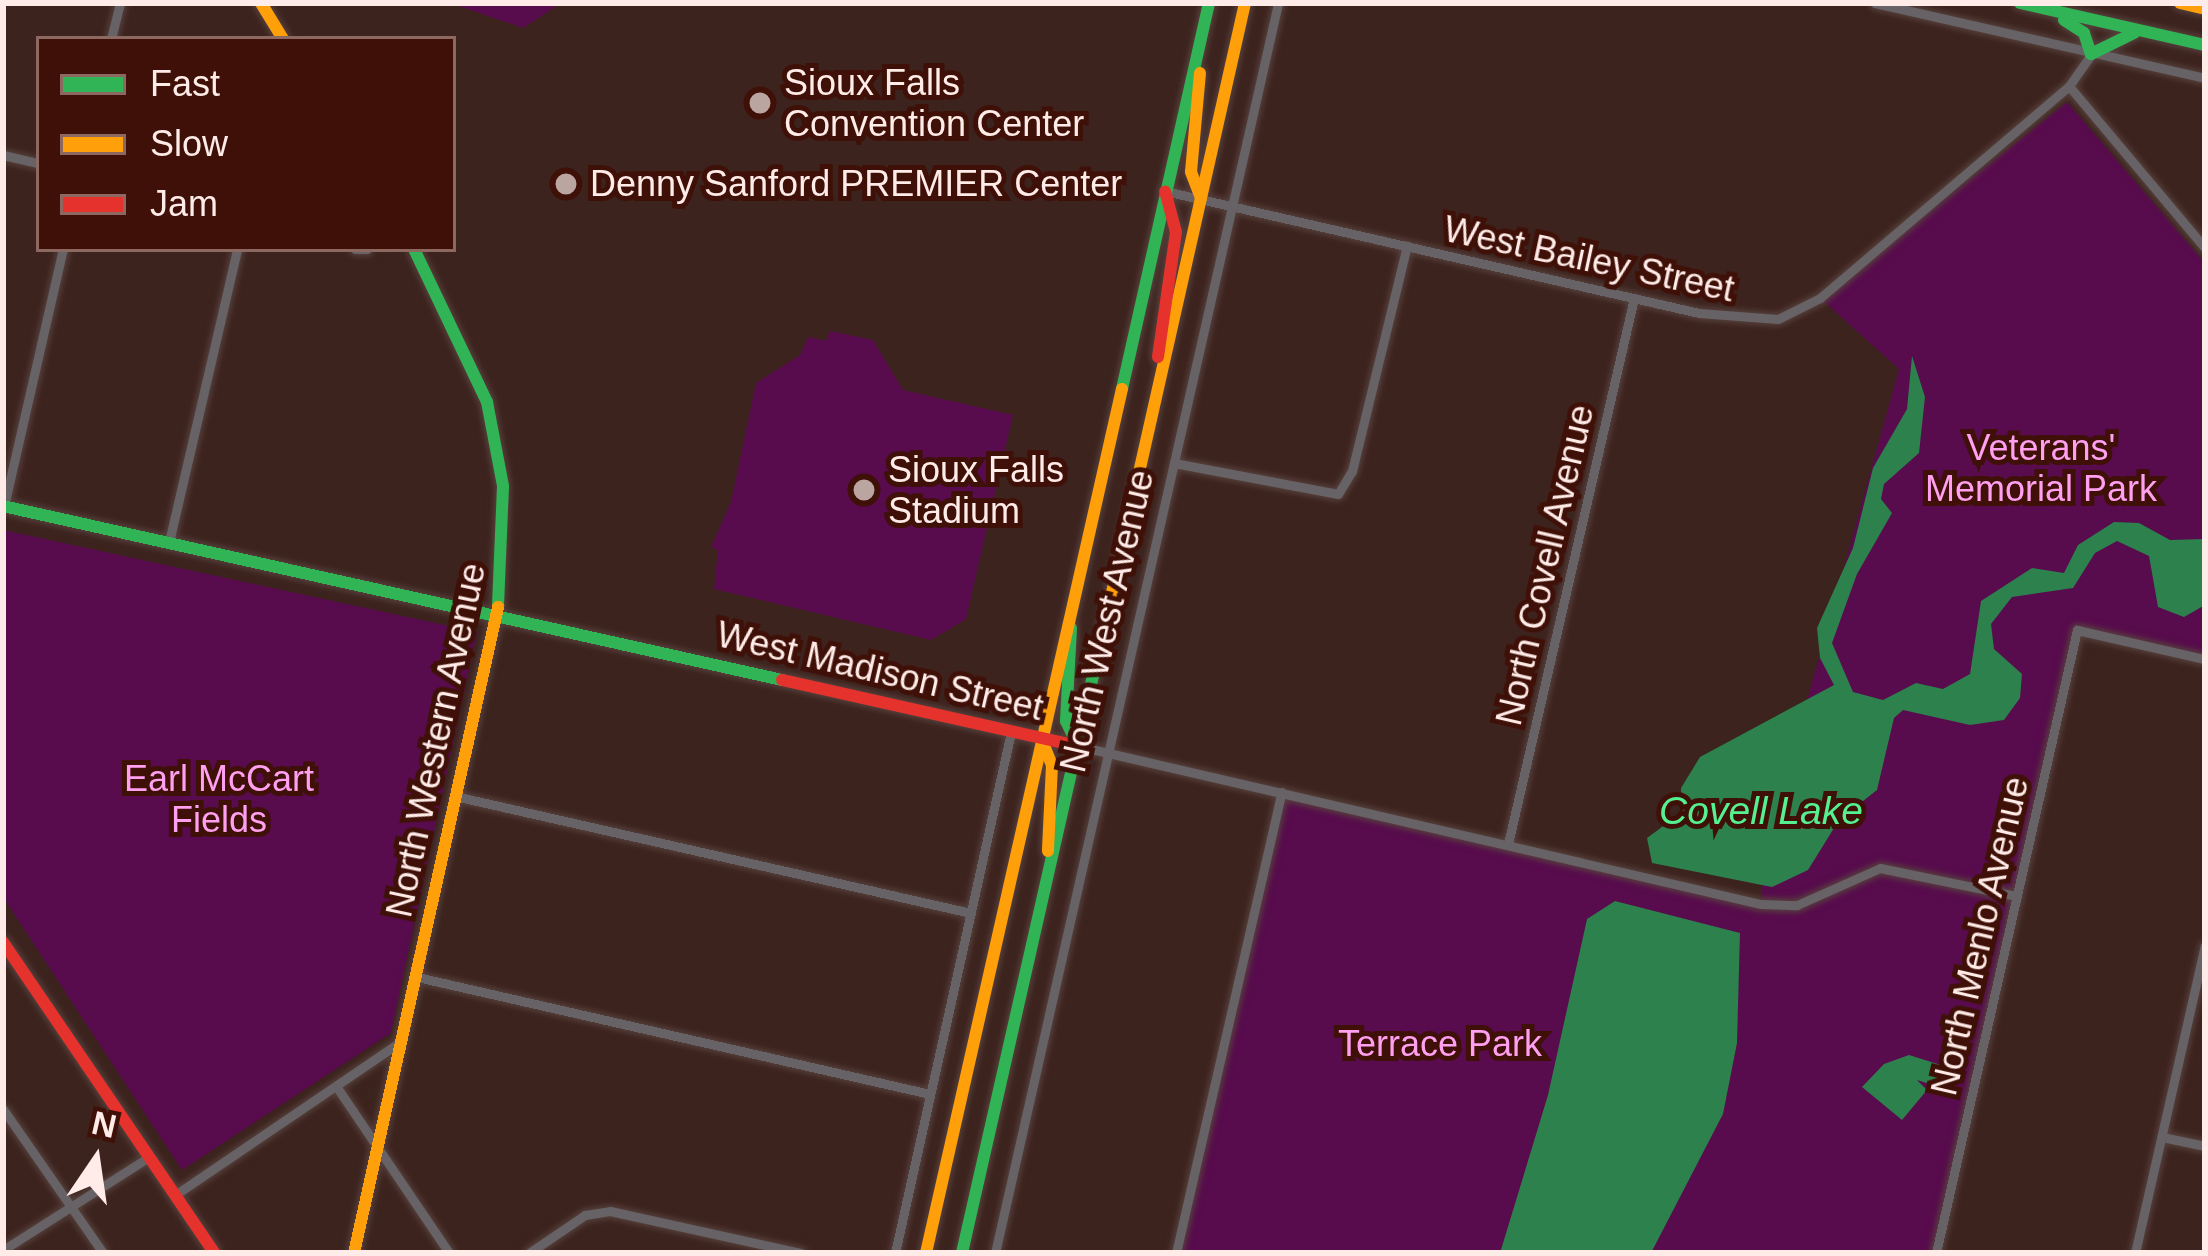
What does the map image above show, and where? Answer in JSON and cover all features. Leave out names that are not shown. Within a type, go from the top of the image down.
[{"type":"main road","points":[[261,3],[281,36]]},
{"type":"main road","name":"North West Avenue","points":[[926,1253],[1209,3]]},
{"type":"main road","name":"North West Avenue","points":[[962,1253],[1245,3]]},
{"type":"main road","points":[[2018,3],[2077,26],[2091,53],[2115,37],[2158,35]]},
{"type":"main road","points":[[2018,3],[2205,45]]},
{"type":"main road","points":[[2180,3],[2205,9]]},
{"type":"main road","points":[[1197,56],[1191,172],[1201,199]]},
{"type":"main road","points":[[1157,392],[1176,232],[1165,191]]},
{"type":"main road","name":"North Western Avenue","points":[[354,1253],[499,615],[506,538],[493,424],[464,339],[416,252]]},
{"type":"main road","name":"West Madison Street","points":[[4,506],[1078,746]]},
{"type":"main road","points":[[1070,611],[1066,721],[1078,746]]},
{"type":"main road","points":[[1041,739],[1052,765],[1050,868]]},
{"type":"main road","points":[[3,942],[214,1253]]},
{"type":"street","points":[[101,3],[119,5],[112,36]]},
{"type":"street","name":"North West Avenue","points":[[994,1253],[1278,3]]},
{"type":"street","points":[[1875,3],[2205,79]]},
{"type":"street","name":"West Bailey Street","points":[[1165,191],[1738,320],[1802,311],[2069,86],[2091,53]]},
{"type":"street","points":[[2069,86],[2205,248]]},
{"type":"street","points":[[3,155],[36,162]]},
{"type":"street","points":[[1174,463],[1318,496],[1345,488],[1407,246]]},
{"type":"street","points":[[4,506],[62,252]]},
{"type":"street","points":[[169,542],[236,252]]},
{"type":"street","name":"North Covell Avenue","points":[[1508,844],[1634,298]]},
{"type":"street","name":"North Menlo Avenue","points":[[1936,1253],[2077,630],[2205,658]]},
{"type":"street","name":"North West Avenue","points":[[895,1253],[1012,732]]},
{"type":"street","name":"West Madison Street","points":[[1078,746],[1780,907],[1880,868],[2017,896]]},
{"type":"street","points":[[1176,1253],[1282,792]]},
{"type":"street","points":[[459,797],[971,913]]},
{"type":"street","points":[[2135,1253],[2200,994],[2205,946]]},
{"type":"street","points":[[417,977],[930,1094]]},
{"type":"street","points":[[175,1195],[402,1041]]},
{"type":"street","points":[[336,1086],[449,1253]]},
{"type":"street","points":[[3,1109],[103,1253]]},
{"type":"street","points":[[2162,1137],[2205,1147]]},
{"type":"street","points":[[3,1250],[149,1157]]},
{"type":"street","points":[[529,1253],[596,1211],[801,1253]]},
{"type":"green space","points":[[450,3],[561,3],[523,28]]},
{"type":"green space","points":[[2067,102],[2205,263],[2205,659],[2078,630],[1936,1253],[1176,1253],[1282,792],[1761,902],[1765,852],[1899,369],[1820,298]]},
{"type":"green space","name":"Sioux Falls Stadium","points":[[830,331],[873,340],[903,390],[1013,415],[966,619],[931,640],[714,589],[718,550],[711,547],[731,502],[756,383],[800,355],[808,337],[826,341]]},
{"type":"green space","name":"Earl McCart Fields","points":[[3,530],[477,632],[391,1033],[182,1170],[3,897]]},
{"type":"water","name":"Covell Lake","points":[[1912,356],[1925,397],[1919,453],[1884,484],[1881,499],[1892,513],[1857,574],[1832,643],[1853,692],[1883,700],[1916,683],[1943,689],[1970,674],[1981,601],[2032,568],[2064,573],[2078,545],[2114,522],[2139,523],[2170,540],[2205,539],[2205,605],[2184,617],[2158,607],[2149,556],[2117,541],[2095,553],[2073,588],[2012,597],[1991,624],[1994,649],[2022,674],[2020,698],[2004,720],[1970,725],[1903,710],[1894,718],[1877,790],[1839,820],[1808,870],[1772,887],[1652,863],[1647,838],[1681,813],[1681,788],[1700,757],[1834,685],[1820,658],[1817,628],[1853,548],[1873,468],[1907,409]]},
{"type":"water","name":"Covell Lake","points":[[1615,901],[1740,933],[1737,1043],[1723,1114],[1651,1253],[1500,1253],[1548,1095],[1587,919]]},
{"type":"water","points":[[1909,1055],[1947,1067],[1933,1085],[1917,1080],[1927,1090],[1902,1120],[1862,1087],[1884,1064]]},
{"type":"traffic: fast","points":[[1122,389],[1209,3]]},
{"type":"traffic: fast","points":[[2020,3],[2205,45]]},
{"type":"traffic: fast","points":[[2064,20],[2084,33],[2091,54],[2134,33]]},
{"type":"traffic: fast","points":[[415,252],[487,402],[503,486],[498,607]]},
{"type":"traffic: fast","points":[[3,506],[782,680]]},
{"type":"traffic: fast","points":[[962,1253],[1108,610]]},
{"type":"traffic: fast","points":[[1071,628],[1066,721],[1078,746]]},
{"type":"traffic: slow","points":[[261,3],[281,36]]},
{"type":"traffic: slow","points":[[1108,610],[1245,3]]},
{"type":"traffic: slow","points":[[2180,3],[2205,9]]},
{"type":"traffic: slow","points":[[1200,73],[1191,172],[1201,198]]},
{"type":"traffic: slow","points":[[926,1253],[1122,389]]},
{"type":"traffic: slow","points":[[354,1253],[498,607]]},
{"type":"traffic: slow","points":[[1041,738],[1052,765],[1048,851]]},
{"type":"traffic: jam","points":[[1158,357],[1176,232],[1165,191]]},
{"type":"traffic: jam","points":[[782,680],[1078,746]]},
{"type":"traffic: jam","points":[[3,942],[214,1253]]},
{"type":"place","name":"Sioux Falls Convention Center","points":[[760,103]]},
{"type":"place","name":"Denny Sanford PREMIER Center","points":[[566,184]]},
{"type":"place","name":"Sioux Falls Stadium","points":[[864,490]]},
{"type":"park label","name":"Veterans' Memorial Park","points":[[2041,468]]},
{"type":"park label","name":"Terrace Park","points":[[1440,1044]]}]
